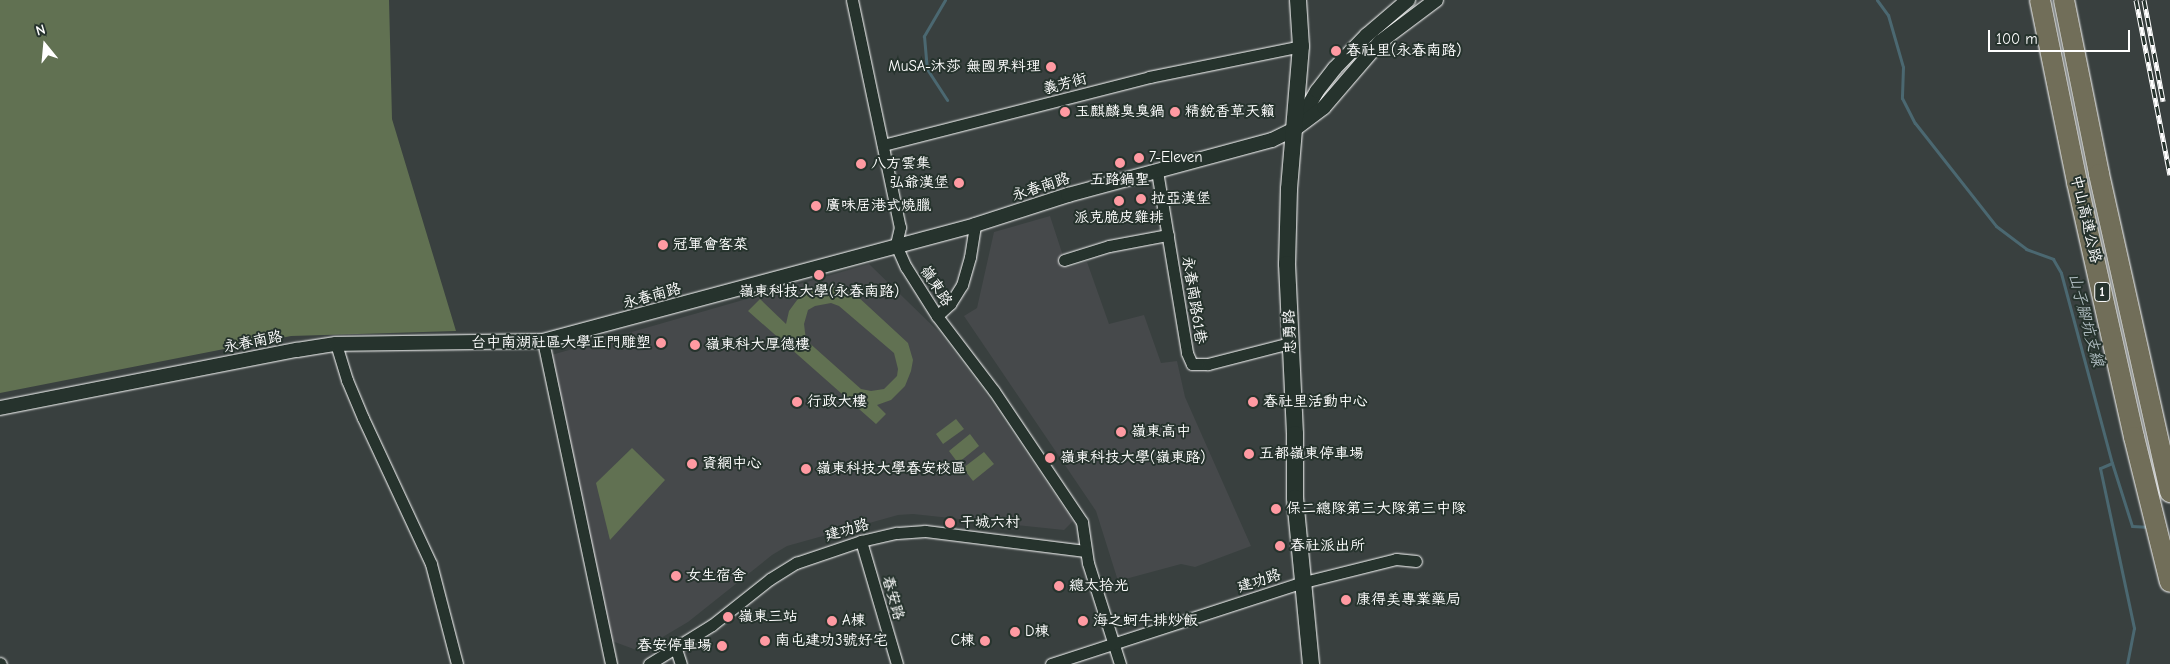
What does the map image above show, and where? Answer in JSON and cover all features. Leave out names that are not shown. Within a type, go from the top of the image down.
[{"type":"highway","name":"中山高速公路","points":[[2040,0],[2077,182],[2134,437],[2170,582]]},
{"type":"highway","name":"中山高速公路","points":[[2064,0],[2099,174],[2170,492]]},
{"type":"main road","name":"忠勇路","points":[[1298,0],[1300,46],[1289,189],[1287,264],[1295,434],[1295,498],[1312,664]]},
{"type":"street","points":[[852,0],[900,227],[896,245]]},
{"type":"street","points":[[1295,129],[1317,91],[1335,68],[1367,35],[1408,0]]},
{"type":"street","name":"永春南路","points":[[0,408],[336,344],[543,341],[975,225],[1068,195],[1272,140],[1295,129],[1324,107],[1380,42],[1436,0]]},
{"type":"street","name":"義芳街","points":[[883,145],[1149,77],[1300,46]]},
{"type":"street","name":"永春南路61巷","points":[[1157,171],[1187,353],[1192,364],[1208,364],[1290,343]]},
{"type":"street","points":[[937,316],[950,304],[962,285],[970,257],[975,225]]},
{"type":"street","points":[[1064,260],[1109,246],[1168,235]]},
{"type":"street","name":"嶺東路","points":[[896,245],[906,267],[937,316],[994,391],[1082,522],[1086,552],[1098,600],[1120,664]]},
{"type":"street","points":[[543,341],[611,664]]},
{"type":"street","points":[[336,344],[347,380],[363,418],[430,564],[457,664]]},
{"type":"street","name":"建功路","points":[[649,664],[675,646],[712,625],[770,579],[796,563],[861,541],[897,532],[925,531],[1086,552]]},
{"type":"street","name":"春安路","points":[[861,541],[897,664]]},
{"type":"street","name":"建功路","points":[[1051,664],[1304,582],[1396,558],[1416,561]]},
{"type":"street","points":[[675,646],[681,664]]},
{"type":"shaded area","name":"嶺東高中","points":[[1050,216],[1067,268],[1087,262],[1109,324],[1144,315],[1161,363],[1177,361],[1185,397],[1251,546],[1195,567],[1181,564],[1118,581],[1096,511],[964,316],[977,308],[994,232]]},
{"type":"shaded area","name":"嶺東科技大學春安校區","points":[[869,264],[939,332],[981,387],[1073,521],[1064,530],[913,514],[898,515],[787,546],[772,555],[688,622],[639,651],[612,641],[548,356]]},
{"type":"green space","points":[[0,0],[389,0],[392,119],[456,331],[291,336],[0,393]]},
{"type":"green space","points":[[833,287],[856,295],[908,343],[913,360],[911,371],[905,386],[891,400],[877,405],[886,414],[876,424],[748,311],[760,299],[786,324],[789,311],[800,296],[818,289]],"holes":[[[831,303],[839,306],[894,353],[898,369],[897,376],[884,389],[871,391],[861,389],[806,340],[804,324],[808,310],[815,306]]]},
{"type":"green space","points":[[956,419],[964,429],[943,444],[936,434]]},
{"type":"green space","points":[[970,434],[979,446],[958,463],[949,451]]},
{"type":"green space","points":[[632,448],[665,480],[610,540],[596,483]]},
{"type":"green space","points":[[984,452],[994,464],[973,481],[963,468]]},
{"type":"waterway","points":[[945,0],[924,36],[927,69],[947,100]]},
{"type":"waterway","name":"山子腳坑支線","points":[[1877,0],[1888,15],[1903,67],[1902,98],[1915,123],[1996,226],[2026,249],[2053,259],[2061,273],[2112,463],[2132,526],[2150,527]]},
{"type":"waterway","points":[[2112,463],[2100,468],[2134,628],[2127,664]]},
{"type":"railway","points":[[2136,0],[2170,175]]},
{"type":"railway","points":[[2144,0],[2163,101]]},
{"type":"place","name":"春社里(永春南路)","points":[[1336,51]]},
{"type":"place","name":"MuSA-沐莎 無國界料理","points":[[1051,67]]},
{"type":"place","name":"玉麒麟臭臭鍋","points":[[1065,112]]},
{"type":"place","name":"精銳香草天籟","points":[[1175,112]]},
{"type":"place","name":"7-Eleven","points":[[1139,158]]},
{"type":"place","name":"五路鍋聖","points":[[1120,163]]},
{"type":"place","name":"八方雲集","points":[[861,164]]},
{"type":"place","name":"弘爺漢堡","points":[[959,183]]},
{"type":"place","name":"拉亞漢堡","points":[[1141,199]]},
{"type":"place","name":"派克脆皮雞排","points":[[1119,201]]},
{"type":"place","name":"廣味居港式燒臘","points":[[816,206]]},
{"type":"place","name":"冠軍會客菜","points":[[663,245]]},
{"type":"place","name":"嶺東科技大學(永春南路)","points":[[819,275]]},
{"type":"place","name":"台中南湖社區大學正門雕塑","points":[[661,343]]},
{"type":"place","name":"嶺東科大厚德樓","points":[[695,345]]},
{"type":"place","name":"行政大樓","points":[[797,402]]},
{"type":"place","name":"春社里活動中心","points":[[1253,402]]},
{"type":"place","name":"嶺東高中","points":[[1121,432]]},
{"type":"place","name":"五都嶺東停車場","points":[[1249,454]]},
{"type":"place","name":"嶺東科技大學(嶺東路)","points":[[1050,458]]},
{"type":"place","name":"資網中心","points":[[692,464]]},
{"type":"place","name":"嶺東科技大學春安校區","points":[[806,469]]},
{"type":"place","name":"保二總隊第三大隊第三中隊","points":[[1276,509]]},
{"type":"place","name":"干城六村","points":[[950,523]]},
{"type":"place","name":"春社派出所","points":[[1280,546]]},
{"type":"place","name":"女生宿舍","points":[[676,576]]},
{"type":"place","name":"總太拾光","points":[[1059,586]]},
{"type":"place","name":"康得美專業藥局","points":[[1346,600]]},
{"type":"place","name":"嶺東三站","points":[[728,617]]},
{"type":"place","name":"A棟","points":[[832,621]]},
{"type":"place","name":"海之蚵牛排炒飯","points":[[1083,621]]},
{"type":"place","name":"D棟","points":[[1015,632]]},
{"type":"place","name":"南屯建功3號好宅","points":[[765,641]]},
{"type":"place","name":"C棟","points":[[985,641]]},
{"type":"place","name":"春安停車場","points":[[722,646]]}]
